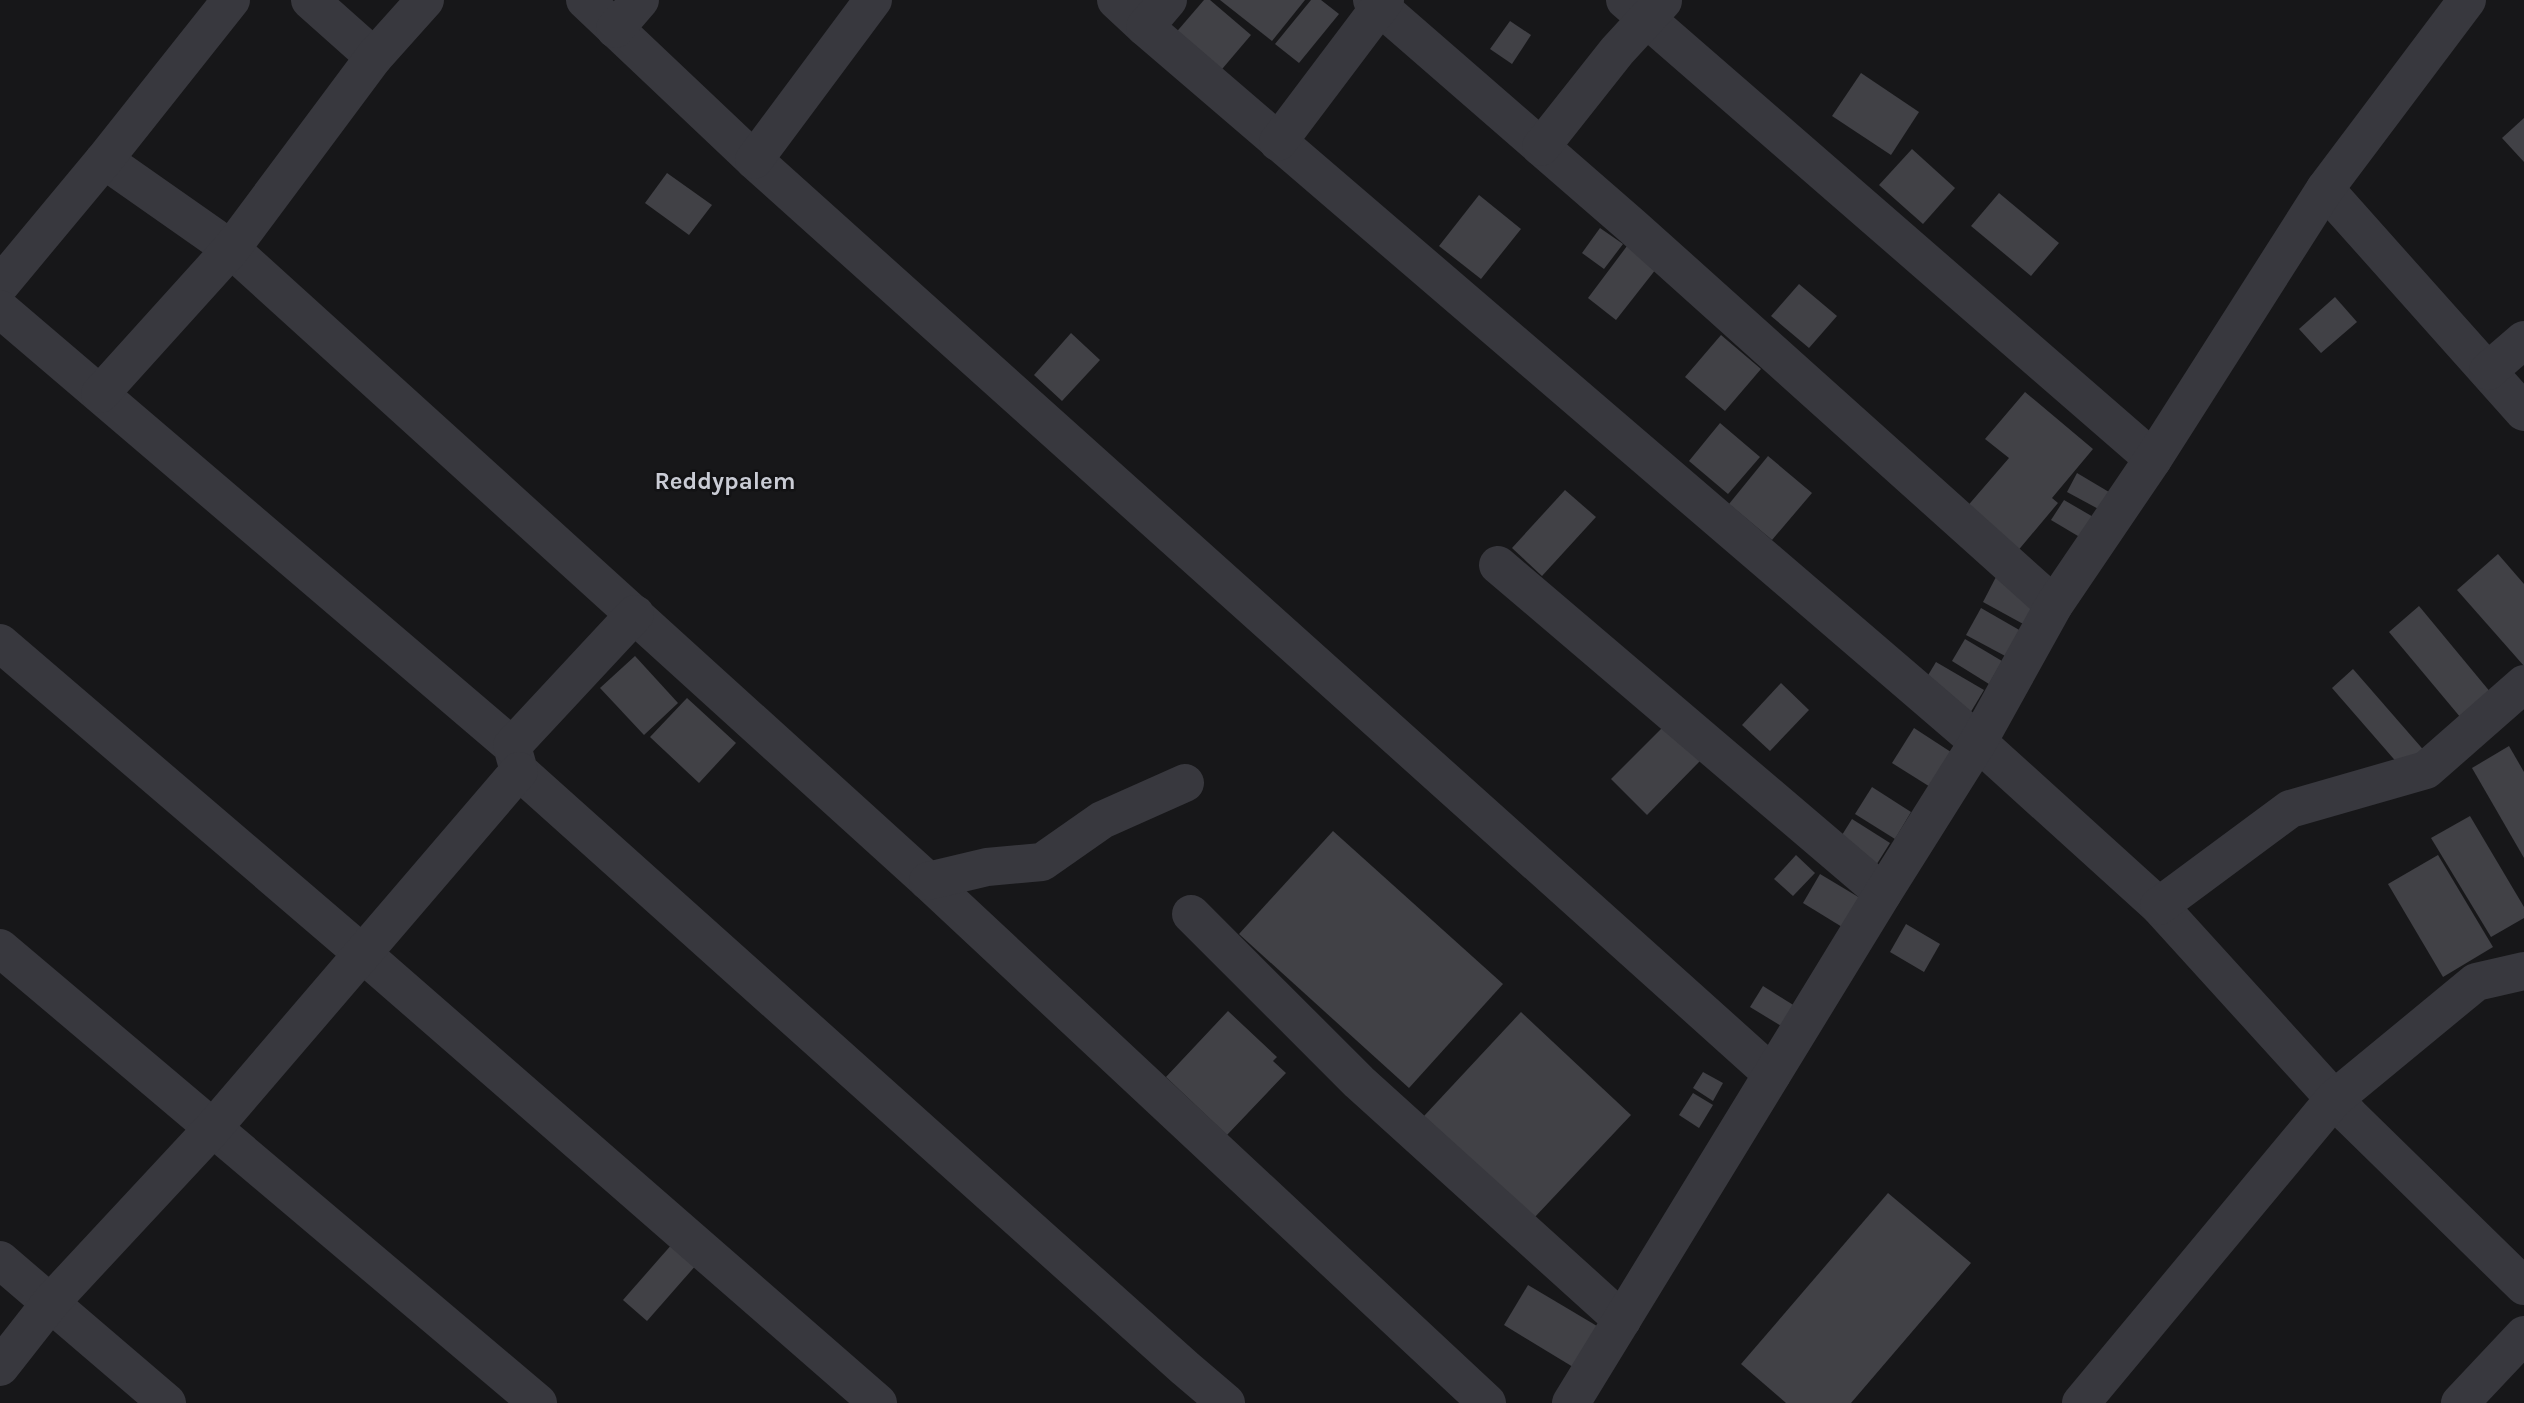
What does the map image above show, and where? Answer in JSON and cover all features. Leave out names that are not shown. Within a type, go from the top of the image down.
[{"type":"street","points":[[0,285],[231,0]]},
{"type":"street","points":[[310,0],[374,57]]},
{"type":"street","points":[[100,394],[231,249],[374,57],[425,0]]},
{"type":"street","points":[[585,0],[754,160],[1772,1074]]},
{"type":"street","points":[[615,29],[640,0]]},
{"type":"street","points":[[754,160],[873,0]]},
{"type":"street","points":[[1116,0],[1157,14],[1278,142],[1979,742],[2159,906],[2334,1098],[2524,1286]]},
{"type":"street","points":[[1571,1403],[1883,892],[1979,742],[2054,605],[2153,459],[2325,188],[2467,0]]},
{"type":"street","points":[[1278,142],[1379,2],[2054,605]]},
{"type":"street","points":[[1541,147],[1645,6],[2153,459]]},
{"type":"street","points":[[104,160],[231,249],[928,881],[1487,1403]]},
{"type":"street","points":[[2325,188],[2524,412]]},
{"type":"street","points":[[0,309],[515,758],[1226,1403]]},
{"type":"street","points":[[2488,371],[2524,340]]},
{"type":"street","points":[[1498,565],[1883,892]]},
{"type":"street","points":[[0,1367],[51,1302],[213,1128],[363,954],[515,758],[635,614]]},
{"type":"street","points":[[0,643],[363,954],[878,1403]]},
{"type":"street","points":[[2159,906],[2290,809],[2426,770],[2524,684]]},
{"type":"street","points":[[928,881],[987,867],[1042,862],[1102,820],[1185,783]]},
{"type":"street","points":[[1191,914],[1359,1082],[1622,1320]]},
{"type":"street","points":[[0,948],[538,1403]]},
{"type":"street","points":[[2081,1403],[2334,1098],[2476,982],[2524,971]]},
{"type":"street","points":[[0,1260],[167,1403]]},
{"type":"street","points":[[2460,1403],[2524,1335]]},
{"type":"building","points":[[1204,0],[1210,0],[1251,35],[1217,75],[1173,36]]},
{"type":"building","points":[[1220,0],[1305,0],[1272,41]]},
{"type":"building","points":[[1311,0],[1321,0],[1339,14],[1299,63],[1275,44]]},
{"type":"building","points":[[1510,21],[1531,35],[1512,64],[1490,49]]},
{"type":"building","points":[[1861,73],[1919,112],[1891,155],[1832,116]]},
{"type":"building","points":[[2524,118],[2524,162],[2502,138]]},
{"type":"building","points":[[1912,149],[1955,188],[1923,224],[1879,185]]},
{"type":"building","points":[[667,173],[712,205],[689,235],[645,203]]},
{"type":"building","points":[[1999,193],[2059,243],[2031,276],[1971,226]]},
{"type":"building","points":[[1479,195],[1521,229],[1481,279],[1439,246]]},
{"type":"building","points":[[1600,228],[1623,244],[1604,269],[1582,253]]},
{"type":"building","points":[[1627,246],[1656,269],[1616,320],[1588,298]]},
{"type":"building","points":[[1799,284],[1837,316],[1809,348],[1771,316]]},
{"type":"building","points":[[2335,297],[2357,322],[2321,353],[2299,329]]},
{"type":"building","points":[[1071,333],[1100,360],[1062,401],[1034,375]]},
{"type":"building","points":[[1721,335],[1761,369],[1725,411],[1685,377]]},
{"type":"building","points":[[2025,392],[2093,449],[2052,498],[2058,503],[2016,553],[1965,509],[2009,458],[1985,439]]},
{"type":"building","points":[[1720,423],[1760,457],[1728,494],[1689,461]]},
{"type":"building","points":[[1768,456],[1812,493],[1772,540],[1729,504]]},
{"type":"building","points":[[2077,473],[2114,495],[2104,512],[2067,492]]},
{"type":"building","points":[[1565,490],[1596,517],[1542,576],[1512,548]]},
{"type":"building","points":[[2064,500],[2095,518],[2083,539],[2051,520]]},
{"type":"building","points":[[2498,554],[2524,584],[2524,666],[2457,590]]},
{"type":"building","points":[[1996,577],[2039,599],[2025,625],[1983,602]]},
{"type":"building","points":[[2419,606],[2496,699],[2466,724],[2389,632]]},
{"type":"building","points":[[1981,608],[2021,631],[2007,657],[1966,635]]},
{"type":"building","points":[[1965,639],[2002,661],[1989,684],[1952,661]]},
{"type":"building","points":[[635,656],[678,703],[644,735],[600,688]]},
{"type":"building","points":[[1936,662],[1984,690],[1969,715],[1921,687]]},
{"type":"building","points":[[2353,669],[2427,754],[2406,773],[2332,688]]},
{"type":"building","points":[[1781,683],[1809,710],[1770,751],[1742,725]]},
{"type":"building","points":[[687,698],[736,743],[699,783],[650,737]]},
{"type":"building","points":[[1664,726],[1700,761],[1647,815],[1611,779]]},
{"type":"building","points":[[1914,728],[1957,756],[1935,790],[1892,763]]},
{"type":"building","points":[[2509,746],[2524,772],[2524,858],[2472,768]]},
{"type":"building","points":[[1872,787],[1911,812],[1895,839],[1855,814]]},
{"type":"building","points":[[2470,816],[2524,907],[2524,918],[2491,937],[2431,838]]},
{"type":"building","points":[[1852,819],[1890,843],[1875,867],[1837,843]]},
{"type":"building","points":[[1333,831],[1503,984],[1409,1088],[1239,934]]},
{"type":"building","points":[[1796,855],[1815,873],[1793,896],[1774,879]]},
{"type":"building","points":[[2438,855],[2493,947],[2443,977],[2388,884]]},
{"type":"building","points":[[1820,874],[1865,901],[1847,930],[1803,903]]},
{"type":"building","points":[[1906,924],[1940,944],[1924,972],[1890,952]]},
{"type":"building","points":[[1763,986],[1803,1011],[1791,1032],[1750,1007]]},
{"type":"building","points":[[1228,1011],[1277,1057],[1273,1061],[1286,1073],[1227,1135],[1166,1077]]},
{"type":"building","points":[[1521,1012],[1631,1115],[1534,1218],[1424,1116]]},
{"type":"building","points":[[1703,1072],[1723,1083],[1713,1101],[1693,1088]]},
{"type":"building","points":[[1693,1093],[1713,1105],[1699,1128],[1679,1115]]},
{"type":"building","points":[[1888,1193],[1971,1263],[1851,1403],[1786,1403],[1741,1364]]},
{"type":"building","points":[[673,1243],[697,1264],[647,1321],[623,1300]]},
{"type":"building","points":[[1528,1285],[1602,1329],[1578,1370],[1504,1325]]},
{"type":"district","name":"Reddypalem","points":[[725,481]]}]
